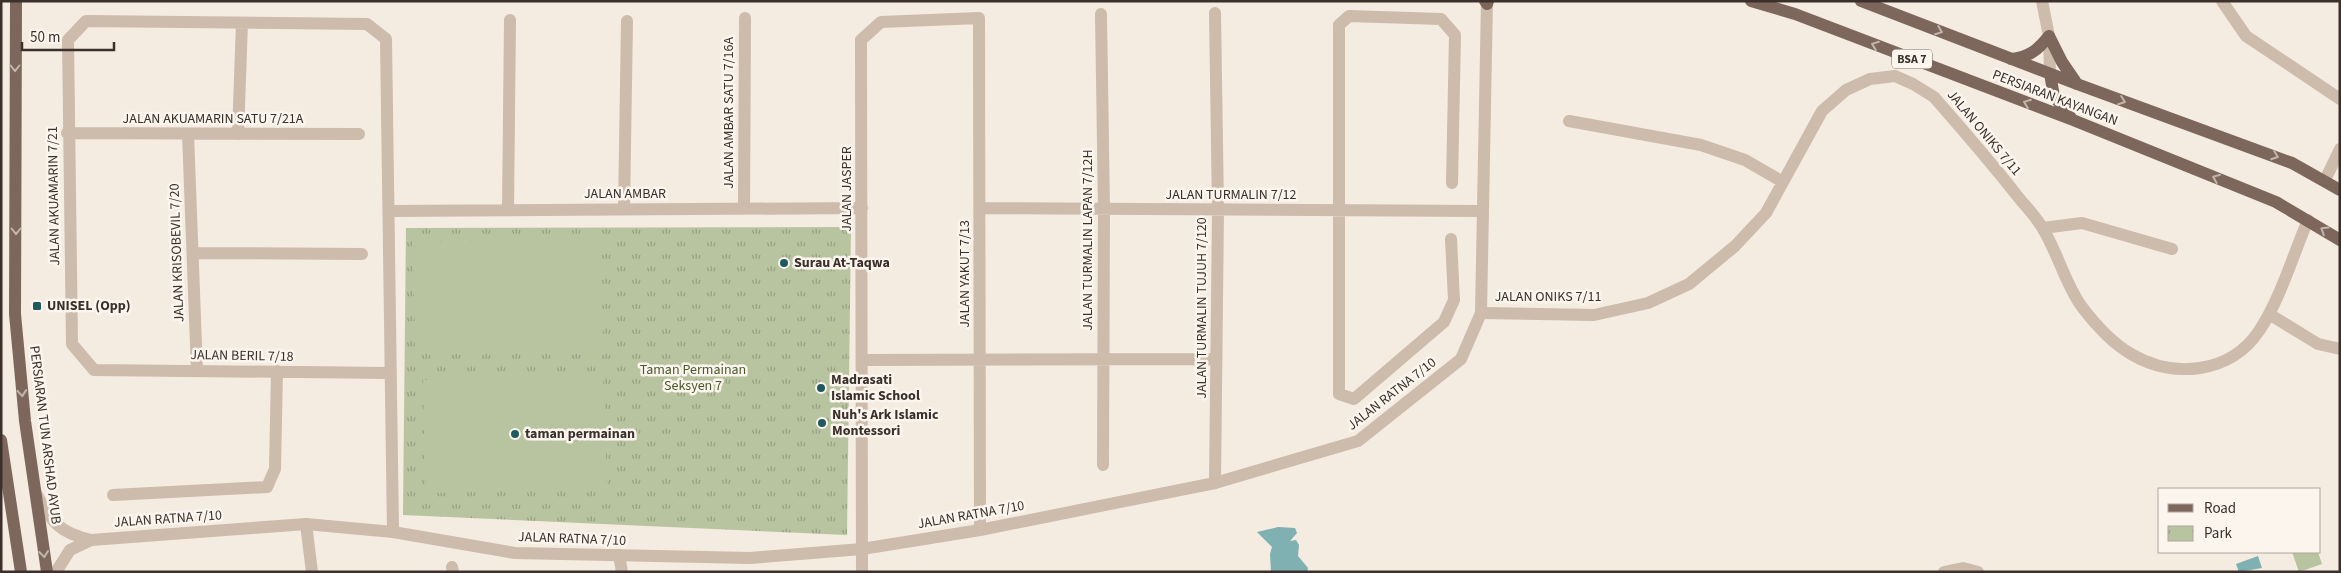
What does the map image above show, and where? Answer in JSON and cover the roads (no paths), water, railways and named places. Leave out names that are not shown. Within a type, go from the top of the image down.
[{"type":"main road","name":"PERSIARAN TUN ARSHAD AYUB","points":[[16,1],[15,314],[25,421],[47,572]]},
{"type":"main road","points":[[15,19],[26,1]]},
{"type":"main road","name":"PERSIARAN KAYANGAN","points":[[1751,1],[1795,14],[2072,120],[2276,202],[2340,240]]},
{"type":"main road","name":"PERSIARAN KAYANGAN","points":[[1861,1],[2050,74],[2292,163],[2340,190]]},
{"type":"main road","points":[[2011,59],[2032,54],[2039,49],[2049,36],[2062,62],[2077,84]]},
{"type":"main road","points":[[2050,74],[2054,96],[2072,120]]},
{"type":"main road","points":[[2,445],[21,572]]},
{"type":"street","points":[[2042,1],[2049,36],[2050,74]]},
{"type":"street","points":[[2222,1],[2246,36],[2340,99]]},
{"type":"street","name":"JALAN RATNA 7/10","points":[[56,572],[70,550],[90,540],[306,524],[393,532],[515,553],[750,558],[862,549],[980,530],[1215,483],[1358,441],[1461,359],[1481,313],[1481,211],[1487,2]]},
{"type":"street","name":"JALAN TURMALIN TUJUH 7/120","points":[[1215,13],[1218,210],[1215,483]]},
{"type":"street","name":"JALAN TURMALIN LAPAN 7/12H","points":[[1101,14],[1104,209],[1102,465]]},
{"type":"street","points":[[1451,240],[1454,300],[1444,322],[1354,399],[1339,394],[1338,25],[1349,16],[1441,19],[1455,35],[1452,183]]},
{"type":"street","name":"JALAN AMBAR SATU 7/16A","points":[[744,18],[744,208]]},
{"type":"street","name":"JALAN YAKUT 7/13","points":[[862,40],[881,22],[979,18],[980,530]]},
{"type":"street","points":[[508,210],[510,20]]},
{"type":"street","name":"JALAN AKUAMARIN 7/21","points":[[94,370],[72,344],[68,40],[86,21],[242,23]]},
{"type":"street","points":[[624,209],[627,21]]},
{"type":"street","points":[[238,134],[242,23],[367,24],[386,39],[393,532]]},
{"type":"street","name":"JALAN JASPER","points":[[862,40],[862,572]]},
{"type":"street","name":"JALAN ONIKS 7/11","points":[[1481,313],[1594,315],[1648,303],[1689,284],[1735,246],[1766,213],[1822,111],[1846,90],[1862,82],[1870,79],[1895,76],[1934,97],[2043,228],[2081,305],[2103,331],[2130,354],[2155,366],[2178,370],[2203,369],[2225,361],[2245,348],[2269,314],[2308,220]]},
{"type":"street","points":[[1569,121],[1700,146],[1745,160],[1783,182]]},
{"type":"street","name":"JALAN AKUAMARIN SATU 7/21A","points":[[68,133],[359,134]]},
{"type":"street","name":"JALAN KRISOBEVIL 7/20","points":[[188,134],[197,371]]},
{"type":"street","points":[[2325,180],[2340,149]]},
{"type":"street","name":"JALAN AMBAR","points":[[388,211],[862,208]]},
{"type":"street","name":"JALAN TURMALIN 7/12","points":[[980,208],[1481,211]]},
{"type":"street","points":[[2043,228],[2082,224],[2172,250]]},
{"type":"street","points":[[192,253],[362,254]]},
{"type":"street","points":[[2269,314],[2318,344],[2340,350]]},
{"type":"street","points":[[862,360],[1216,359]]},
{"type":"street","name":"JALAN BERIL 7/18","points":[[94,370],[390,373]]},
{"type":"street","points":[[113,495],[267,487],[275,469],[277,372]]},
{"type":"street","name":"JALAN RATNA 7/10","points":[[37,495],[52,522],[66,532],[90,540]]},
{"type":"street","points":[[306,524],[312,572]]},
{"type":"street","points":[[619,555],[622,572]]},
{"type":"street","points":[[1944,572],[1963,568],[1978,572]]},
{"type":"water","points":[[1278,527],[1295,528],[1297,533],[1290,541],[1296,540],[1299,545],[1298,556],[1308,568],[1307,572],[1271,572],[1270,554],[1272,547],[1257,532]]},
{"type":"water","points":[[2258,556],[2262,568],[2239,572],[2236,564]]},
{"type":"place","name":"Surau At-Taqwa","points":[[784,263]]},
{"type":"place","name":"UNISEL (Opp)","points":[[37,306]]},
{"type":"place","name":"Madrasati Islamic School","points":[[821,388]]},
{"type":"place","name":"Nuh's Ark Islamic Montessori","points":[[822,423]]},
{"type":"place","name":"taman permainan","points":[[515,434]]},
{"type":"park label","name":"Taman Permainan Seksyen 7","points":[[693,378]]}]
